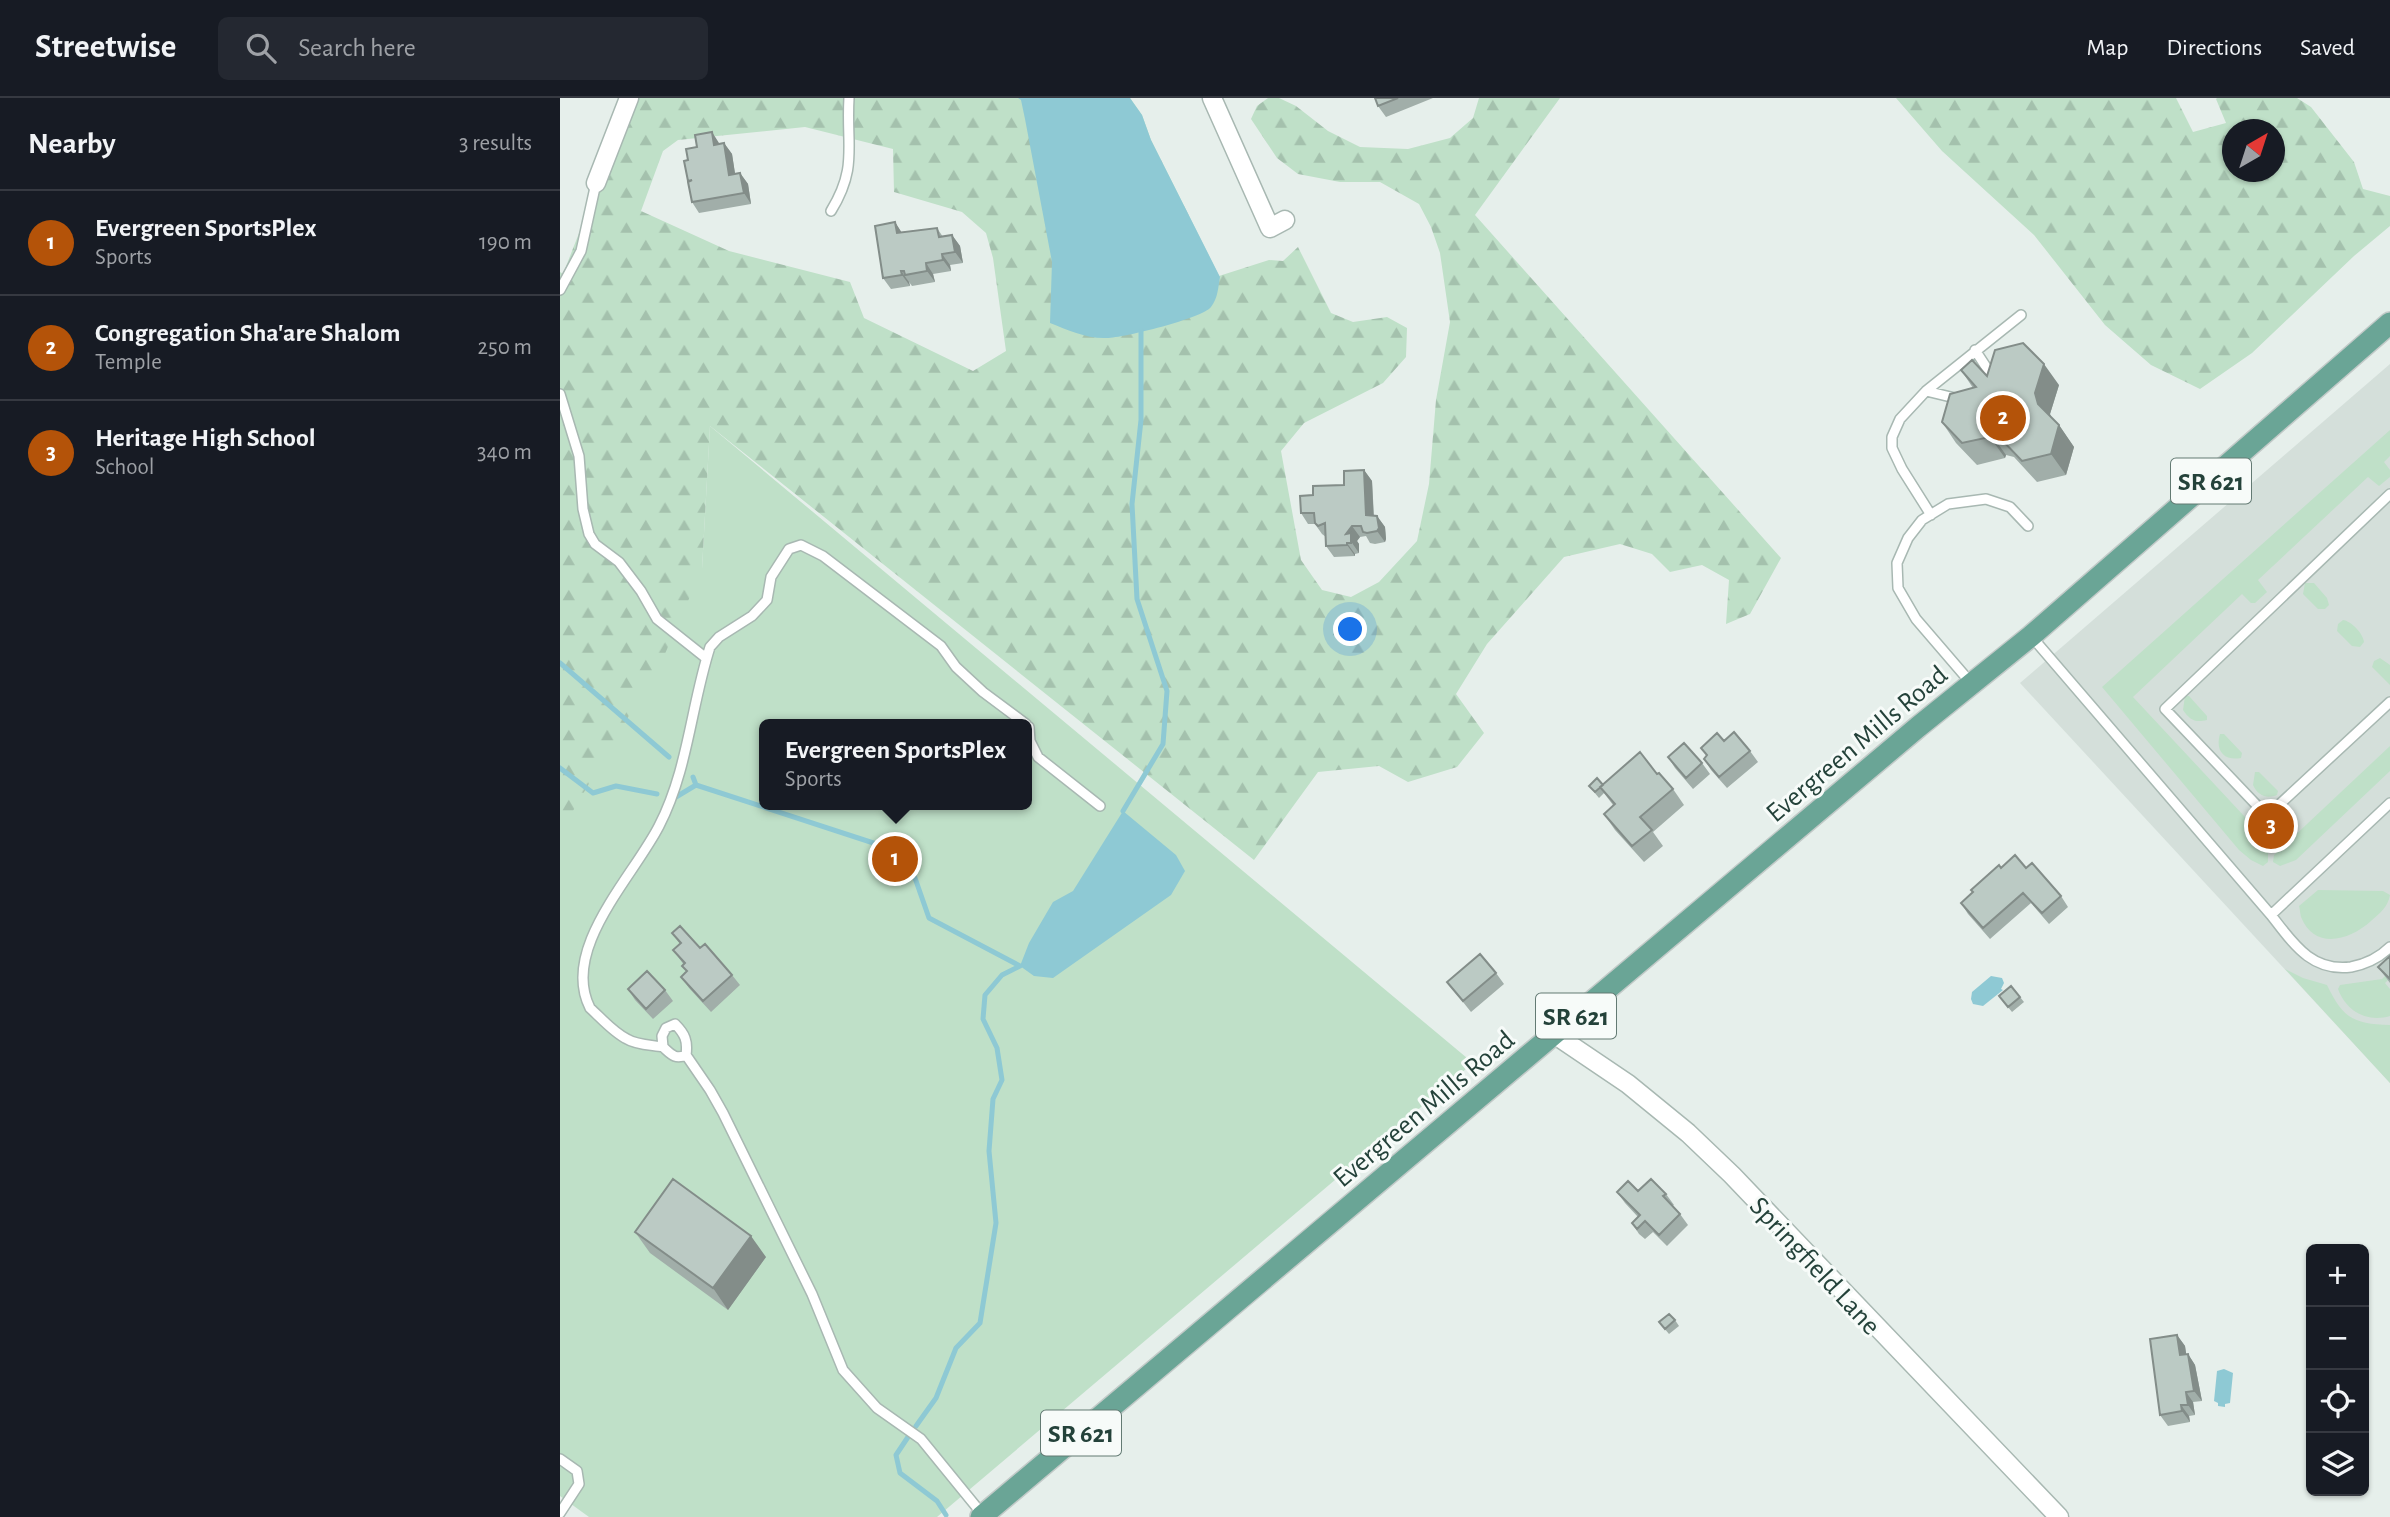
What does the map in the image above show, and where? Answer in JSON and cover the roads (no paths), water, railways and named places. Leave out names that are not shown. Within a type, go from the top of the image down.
[{"type":"main road","name":"SR 621","points":[[2031,636],[2390,323]]},
{"type":"main road","name":"Evergreen Mills Road","points":[[982,1516],[1971,683],[2031,636]]},
{"type":"street","points":[[596,183],[629,98]]},
{"type":"street","points":[[1212,98],[1270,228],[1285,220]]},
{"type":"street","name":"Springfield Lane","points":[[1554,1034],[1628,1084],[1688,1133],[2059,1517]]},
{"type":"lane","points":[[831,211],[844,190],[850,167],[849,98]]},
{"type":"lane","points":[[560,290],[581,251],[596,183]]},
{"type":"lane","points":[[1931,515],[1892,448],[1892,437],[1900,419],[1926,391],[2021,315]]},
{"type":"lane","points":[[1975,350],[1994,378],[1993,389]]},
{"type":"lane","points":[[1926,391],[1970,402]]},
{"type":"lane","points":[[560,394],[579,456],[583,509],[589,534],[595,544],[619,562],[657,619],[706,658]]},
{"type":"lane","points":[[2390,494],[2165,709],[2267,816],[2390,702]]},
{"type":"lane","points":[[1971,683],[1916,618],[1899,588],[1897,563],[1908,538],[1922,520],[1948,504],[1986,499],[2010,507],[2028,526]]},
{"type":"lane","points":[[602,898],[658,828],[676,786],[710,646],[752,617],[767,600],[771,577],[789,549],[802,545],[823,556],[941,646],[956,667],[1018,719]]},
{"type":"lane","points":[[2031,636],[2271,915],[2295,947],[2315,962],[2333,968],[2361,965],[2381,956],[2390,947]]},
{"type":"lane","points":[[1032,745],[1038,757],[1100,806]]},
{"type":"lane","points":[[2271,915],[2390,803]]},
{"type":"lane","points":[[572,983],[576,995],[627,1040],[663,1047],[672,1056],[680,1058],[686,1055]]},
{"type":"lane","points":[[663,1047],[662,1036],[666,1028],[675,1024],[688,1042],[686,1055],[723,1113],[812,1294],[843,1370],[877,1408],[920,1439],[982,1516]]},
{"type":"lane","points":[[560,1459],[576,1471],[579,1484],[560,1513]]},
{"type":"water","points":[[1018,98],[1130,98],[1142,115],[1151,140],[1220,277],[1211,307],[1179,322],[1107,338],[1085,336],[1050,323],[1052,262],[1025,119],[1021,100]]},
{"type":"water","points":[[1123,811],[1176,855],[1185,871],[1171,895],[1053,978],[1034,976],[1020,966],[1029,943],[1053,902],[1073,891]]},
{"type":"water","points":[[1991,976],[2002,978],[2003,990],[1983,1006],[1973,1004],[1972,992]]},
{"type":"water","points":[[2224,1369],[2233,1373],[2230,1403],[2225,1404],[2225,1407],[2218,1406],[2214,1401],[2217,1371]]},
{"type":"waterway","points":[[1123,811],[1163,744],[1167,691],[1137,599],[1132,504],[1141,420],[1141,331]]},
{"type":"waterway","points":[[560,663],[669,757]]},
{"type":"waterway","points":[[560,768],[593,793],[616,786],[657,794]]},
{"type":"waterway","points":[[693,777],[696,785],[759,806]]},
{"type":"waterway","points":[[676,797],[696,785]]},
{"type":"waterway","points":[[773,810],[898,851],[915,878],[929,918],[1020,966]]},
{"type":"waterway","points":[[916,1426],[936,1398],[956,1348],[980,1323],[996,1223],[989,1151],[993,1099],[1002,1080],[997,1048],[983,1019],[985,995],[1002,975],[1020,966]]},
{"type":"waterway","points":[[908,1437],[896,1455],[900,1473],[937,1501],[946,1515]]},
{"type":"place","name":"Congregation Sha'are Shalom","points":[[2003,418]]},
{"type":"place","name":"Heritage High School","points":[[2271,826]]},
{"type":"place","name":"Evergreen SportsPlex","points":[[895,859]]}]
